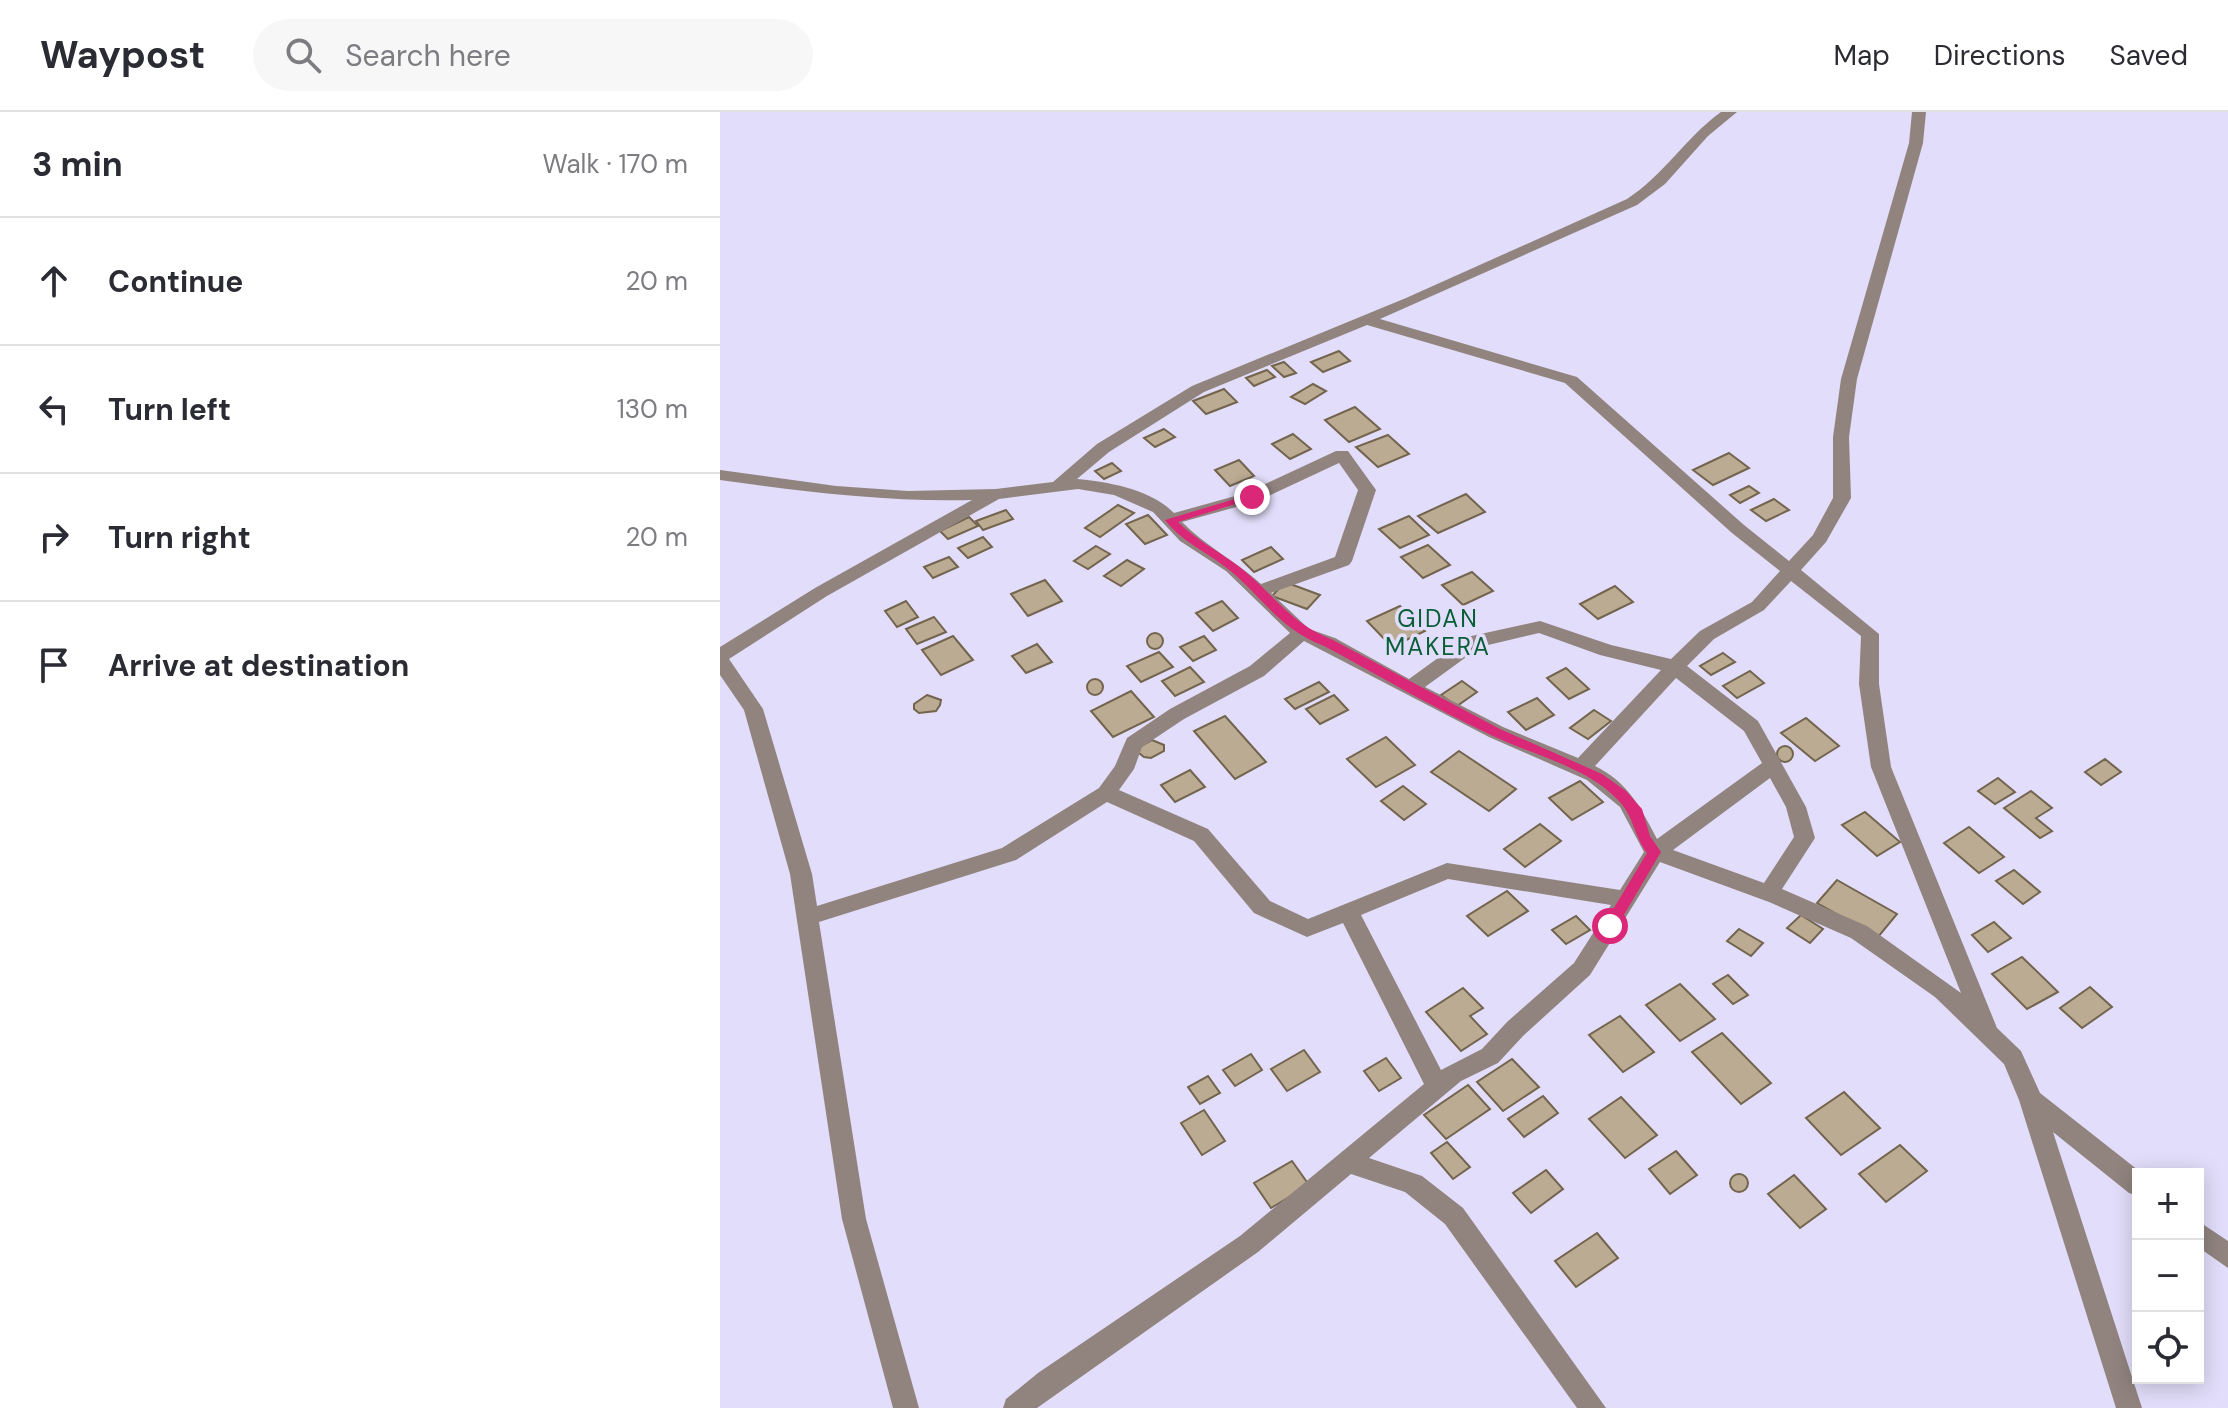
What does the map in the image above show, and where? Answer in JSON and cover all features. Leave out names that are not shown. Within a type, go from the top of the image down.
[{"type":"street","points":[[1060,484],[1103,448],[1198,389],[1367,320],[1632,202],[1656,188],[1708,125],[1730,112]]},
{"type":"street","points":[[1580,769],[1707,635],[1758,606],[1820,538],[1842,498],[1841,437],[1849,379],[1916,143],[1919,112]]},
{"type":"street","points":[[1367,320],[1571,380],[1738,529],[1870,634],[1869,684],[1881,767],[1989,1035]]},
{"type":"street","points":[[1170,520],[1252,497],[1342,455],[1367,490],[1343,561],[1258,591]]},
{"type":"street","points":[[720,475],[836,491],[908,496],[996,494],[1060,484],[1118,490],[1147,501],[1186,537],[1232,567],[1302,633],[1328,643],[1495,732],[1598,777],[1621,794],[1637,812],[1643,838],[1655,852],[1768,893],[1859,932],[1943,990],[2013,1058],[2031,1100],[2129,1408]]},
{"type":"street","points":[[906,1408],[854,1219],[801,874],[753,709],[720,658],[821,592],[996,494]]},
{"type":"street","points":[[1411,687],[1474,642],[1540,627],[1607,650],[1675,667],[1751,726],[1796,807],[1805,838],[1768,893]]},
{"type":"street","points":[[808,917],[1009,854],[1106,793],[1124,769],[1134,743],[1177,714],[1257,671],[1302,633]]},
{"type":"street","points":[[1016,1408],[1047,1382],[1249,1244],[1453,1074],[1490,1056],[1515,1029],[1582,969],[1655,852],[1773,765]]},
{"type":"street","points":[[1106,793],[1201,835],[1262,907],[1307,928],[1447,871],[1627,899]]},
{"type":"street","points":[[1348,912],[1438,1087]]},
{"type":"street","points":[[2031,1100],[2132,1180]]},
{"type":"street","points":[[1348,1162],[1413,1184],[1454,1216],[1593,1408]]},
{"type":"street","points":[[2204,1237],[2228,1256]]},
{"type":"building","points":[[1339,351],[1350,361],[1323,372],[1311,362]]},
{"type":"building","points":[[1284,362],[1296,373],[1284,377],[1272,366]]},
{"type":"building","points":[[1267,370],[1275,377],[1254,386],[1246,378]]},
{"type":"building","points":[[1313,384],[1326,391],[1305,404],[1291,397]]},
{"type":"building","points":[[1224,389],[1237,402],[1206,414],[1193,401]]},
{"type":"building","points":[[1355,407],[1380,429],[1349,442],[1325,420]]},
{"type":"building","points":[[1164,429],[1175,437],[1155,447],[1144,438]]},
{"type":"building","points":[[1293,434],[1311,449],[1290,459],[1272,444]]},
{"type":"building","points":[[1388,435],[1409,454],[1378,467],[1356,447]]},
{"type":"building","points":[[1729,453],[1749,468],[1713,485],[1693,470]]},
{"type":"building","points":[[1239,460],[1254,476],[1230,486],[1215,470]]},
{"type":"building","points":[[1112,463],[1121,471],[1104,479],[1095,471]]},
{"type":"building","points":[[1749,486],[1759,493],[1740,503],[1730,495]]},
{"type":"building","points":[[1466,494],[1485,512],[1438,533],[1418,516]]},
{"type":"building","points":[[1774,499],[1789,510],[1766,521],[1751,510]]},
{"type":"building","points":[[1118,505],[1134,513],[1100,537],[1085,528]]},
{"type":"building","points":[[1006,510],[1013,519],[983,530],[976,521]]},
{"type":"building","points":[[1148,515],[1167,535],[1145,544],[1126,524]]},
{"type":"building","points":[[1409,516],[1429,535],[1400,548],[1379,529]]},
{"type":"building","points":[[969,517],[978,526],[948,539],[940,531]]},
{"type":"building","points":[[983,537],[992,547],[968,558],[958,548]]},
{"type":"building","points":[[1428,545],[1450,565],[1423,578],[1401,557]]},
{"type":"building","points":[[1096,546],[1110,554],[1088,569],[1074,561]]},
{"type":"building","points":[[1271,547],[1283,559],[1254,572],[1242,560]]},
{"type":"building","points":[[949,557],[958,567],[933,578],[924,567]]},
{"type":"building","points":[[1127,560],[1144,569],[1121,586],[1104,576]]},
{"type":"building","points":[[1472,572],[1493,591],[1463,605],[1442,585]]},
{"type":"building","points":[[1045,580],[1062,601],[1028,616],[1011,594]]},
{"type":"building","points":[[1285,582],[1320,595],[1307,609],[1272,596]]},
{"type":"building","points":[[1615,586],[1633,602],[1598,619],[1580,604]]},
{"type":"building","points":[[906,601],[918,617],[897,627],[885,611]]},
{"type":"building","points":[[1222,601],[1238,618],[1213,631],[1196,613]]},
{"type":"building","points":[[1400,606],[1425,631],[1392,647],[1367,621]]},
{"type":"building","points":[[934,617],[946,632],[917,644],[906,629]]},
{"type":"building","points":[[1155,633],[1161,635],[1161,647],[1155,649],[1149,647],[1147,641],[1149,635]]},
{"type":"building","points":[[953,636],[973,660],[941,675],[922,650]]},
{"type":"building","points":[[1204,636],[1216,650],[1193,661],[1180,647]]},
{"type":"building","points":[[1037,644],[1052,662],[1026,673],[1012,656]]},
{"type":"building","points":[[1159,652],[1173,667],[1141,682],[1127,666]]},
{"type":"building","points":[[1723,653],[1735,662],[1711,675],[1700,666]]},
{"type":"building","points":[[1190,667],[1204,682],[1175,696],[1162,681]]},
{"type":"building","points":[[1566,668],[1589,689],[1569,699],[1547,678]]},
{"type":"building","points":[[1750,671],[1764,683],[1737,698],[1723,686]]},
{"type":"building","points":[[1095,679],[1101,681],[1101,693],[1095,695],[1089,693],[1087,687],[1089,681]]},
{"type":"building","points":[[1462,681],[1477,692],[1457,706],[1441,695]]},
{"type":"building","points":[[1319,682],[1329,692],[1295,709],[1285,699]]},
{"type":"building","points":[[1131,691],[1154,717],[1113,737],[1091,711]]},
{"type":"building","points":[[927,695],[941,700],[940,705],[936,711],[919,713],[914,709],[914,704]]},
{"type":"building","points":[[1334,695],[1348,710],[1320,724],[1306,709]]},
{"type":"building","points":[[1537,698],[1554,715],[1526,730],[1508,712]]},
{"type":"building","points":[[1594,710],[1611,721],[1588,739],[1570,728]]},
{"type":"building","points":[[1225,716],[1266,762],[1235,779],[1194,731]]},
{"type":"building","points":[[1806,718],[1839,746],[1815,761],[1781,733]]},
{"type":"building","points":[[1386,737],[1415,765],[1376,787],[1347,759]]},
{"type":"building","points":[[1152,740],[1164,745],[1164,751],[1151,758],[1144,757],[1139,753],[1139,747]]},
{"type":"building","points":[[1785,746],[1791,748],[1791,760],[1785,762],[1779,760],[1777,754],[1779,748]]},
{"type":"building","points":[[1459,751],[1516,789],[1489,811],[1431,772]]},
{"type":"building","points":[[2105,759],[2121,772],[2101,785],[2085,772]]},
{"type":"building","points":[[1190,770],[1205,787],[1175,802],[1161,785]]},
{"type":"building","points":[[1998,778],[2015,792],[1995,804],[1978,791]]},
{"type":"building","points":[[1580,781],[1603,802],[1572,820],[1549,798]]},
{"type":"building","points":[[1403,786],[1426,804],[1404,820],[1381,801]]},
{"type":"building","points":[[2031,791],[2052,808],[2036,818],[2052,831],[2040,838],[2004,808]]},
{"type":"building","points":[[1865,812],[1900,842],[1877,856],[1842,825]]},
{"type":"building","points":[[1540,824],[1561,841],[1525,867],[1504,849]]},
{"type":"building","points":[[1969,827],[2004,857],[1979,873],[1944,843]]},
{"type":"building","points":[[2014,870],[2040,892],[2023,904],[1996,881]]},
{"type":"building","points":[[1837,880],[1897,914],[1878,937],[1817,903]]},
{"type":"building","points":[[1507,891],[1528,911],[1488,936],[1467,916]]},
{"type":"building","points":[[1801,915],[1823,929],[1810,943],[1787,928]]},
{"type":"building","points":[[1576,916],[1590,930],[1566,944],[1552,930]]},
{"type":"building","points":[[1994,922],[2011,938],[1988,952],[1972,935]]},
{"type":"building","points":[[1739,929],[1763,943],[1751,956],[1727,941]]},
{"type":"building","points":[[2022,957],[2058,992],[2027,1009],[1992,974]]},
{"type":"building","points":[[1728,975],[1748,995],[1733,1004],[1713,984]]},
{"type":"building","points":[[1680,984],[1715,1019],[1680,1041],[1646,1005]]},
{"type":"building","points":[[2090,987],[2112,1007],[2082,1028],[2060,1008]]},
{"type":"building","points":[[1463,988],[1483,1008],[1470,1016],[1487,1034],[1461,1051],[1426,1012]]},
{"type":"building","points":[[1620,1016],[1654,1052],[1623,1072],[1589,1035]]},
{"type":"building","points":[[1722,1033],[1771,1083],[1741,1104],[1692,1052]]},
{"type":"building","points":[[1304,1050],[1320,1072],[1287,1091],[1271,1069]]},
{"type":"building","points":[[1251,1054],[1262,1070],[1235,1086],[1223,1070]]},
{"type":"building","points":[[1386,1058],[1401,1078],[1379,1091],[1364,1071]]},
{"type":"building","points":[[1512,1059],[1539,1087],[1503,1111],[1477,1082]]},
{"type":"building","points":[[1208,1076],[1220,1093],[1200,1104],[1188,1087]]},
{"type":"building","points":[[1468,1085],[1490,1109],[1446,1139],[1424,1115]]},
{"type":"building","points":[[1844,1092],[1880,1128],[1841,1155],[1806,1118]]},
{"type":"building","points":[[1543,1096],[1558,1113],[1524,1137],[1508,1119]]},
{"type":"building","points":[[1621,1097],[1657,1135],[1625,1158],[1589,1119]]},
{"type":"building","points":[[1204,1110],[1225,1141],[1202,1155],[1181,1123]]},
{"type":"building","points":[[1447,1142],[1470,1167],[1453,1179],[1431,1153]]},
{"type":"building","points":[[1900,1145],[1927,1171],[1886,1202],[1859,1174]]},
{"type":"building","points":[[1676,1151],[1697,1175],[1670,1194],[1649,1169]]},
{"type":"building","points":[[1292,1161],[1309,1185],[1271,1208],[1254,1183]]},
{"type":"building","points":[[1546,1170],[1563,1189],[1531,1213],[1513,1193]]},
{"type":"building","points":[[1739,1174],[1748,1183],[1739,1192],[1730,1183]]},
{"type":"building","points":[[1794,1175],[1826,1209],[1800,1228],[1768,1194]]},
{"type":"building","points":[[1597,1233],[1618,1258],[1576,1287],[1555,1261]]},
{"type":"district","name":"GIDAN MAKERA","points":[[1438,633]]},
{"type":"route","points":[[1252,497],[1170,520],[1186,537],[1232,567],[1302,633],[1328,643],[1495,732],[1598,777],[1621,794],[1637,812],[1643,838],[1655,852],[1610,926]]}]
